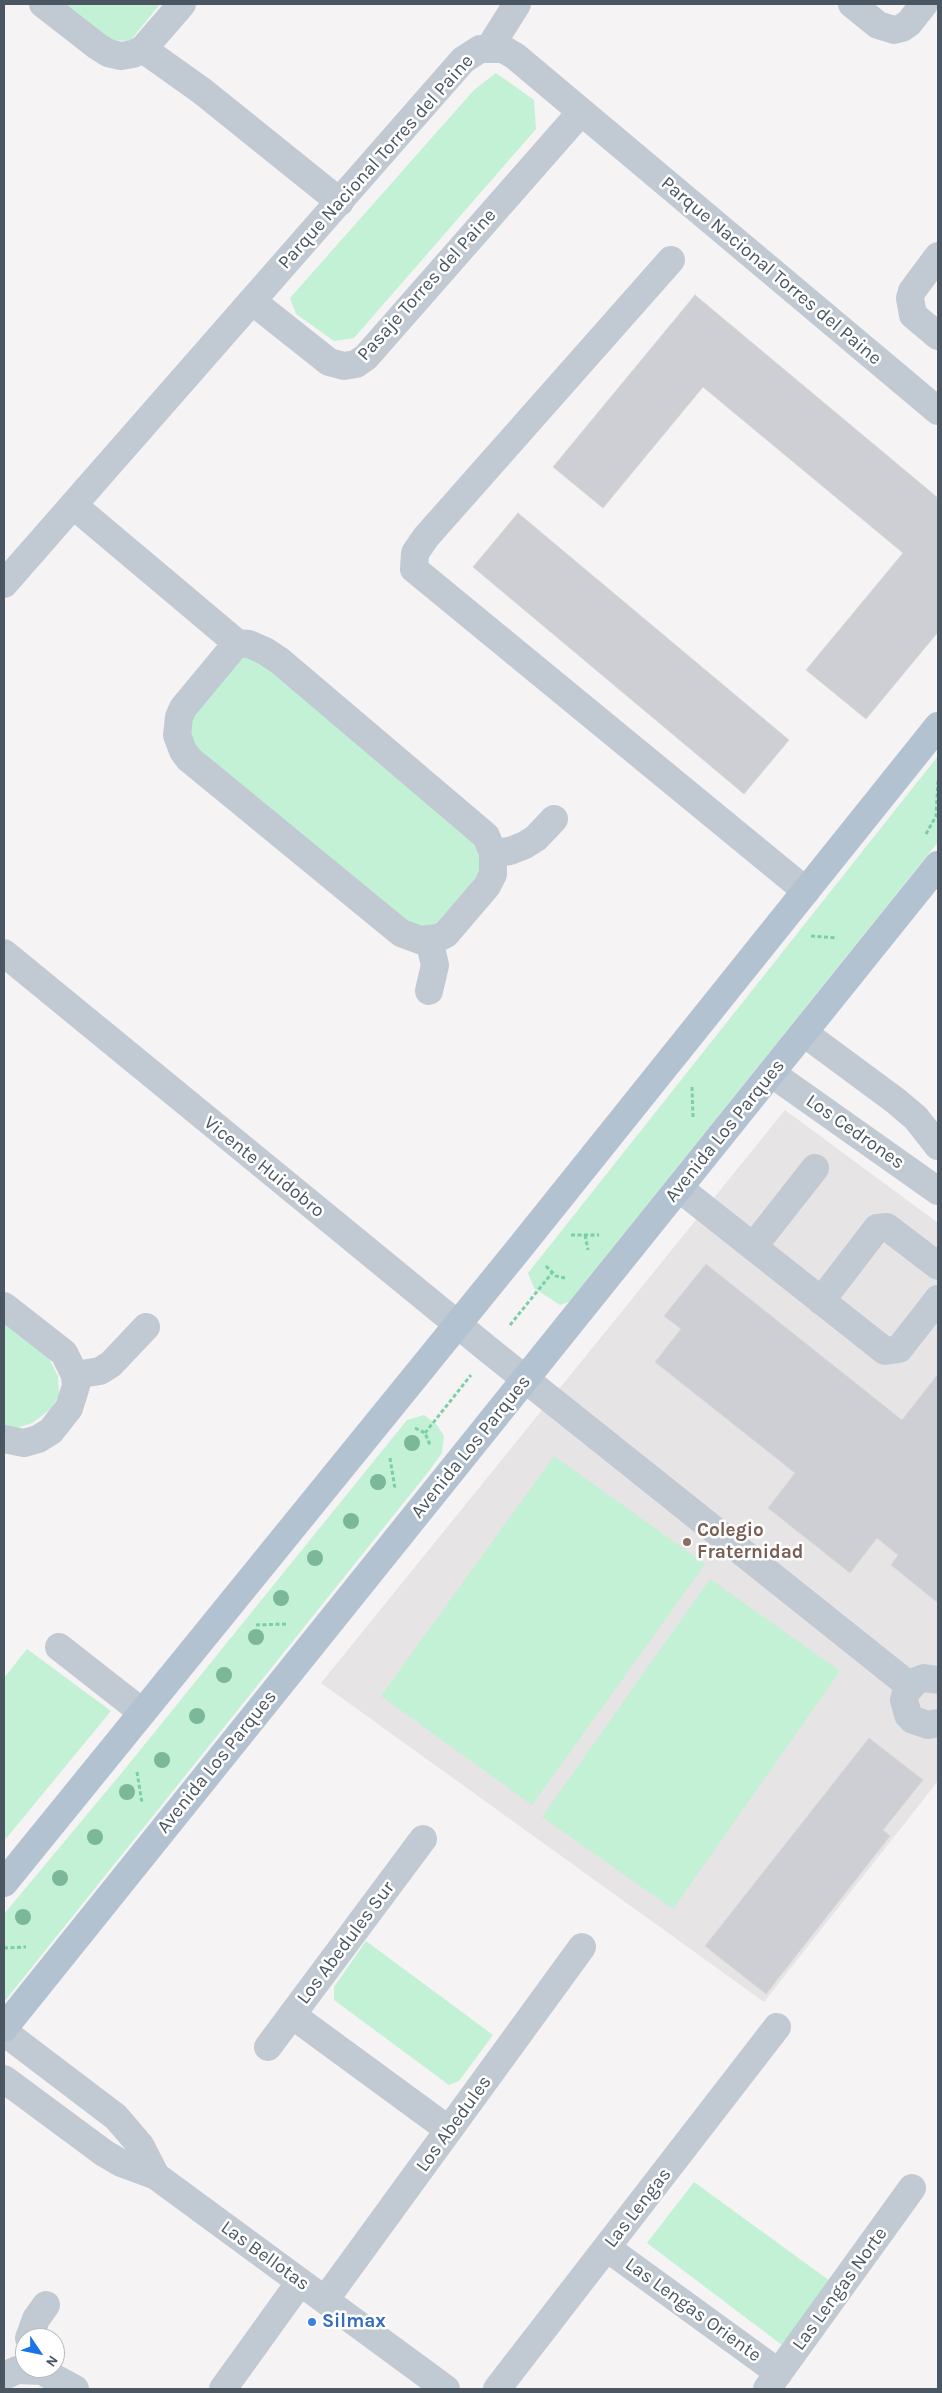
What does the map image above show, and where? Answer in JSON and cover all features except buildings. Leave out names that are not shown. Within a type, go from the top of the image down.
[{"type":"main road","points":[[4,1883],[457,1325],[938,726]]},
{"type":"main road","name":"Avenida Los Parques","points":[[4,2030],[938,865]]},
{"type":"street","points":[[43,4],[108,53],[121,56],[133,54],[143,49],[182,4]]},
{"type":"street","points":[[490,47],[517,4]]},
{"type":"street","points":[[852,4],[878,25],[894,30],[902,28],[909,23],[924,4]]},
{"type":"street","name":"Parque Nacional Torres del Paine","points":[[4,584],[464,60],[471,53],[490,47],[503,49],[515,56],[938,411]]},
{"type":"street","points":[[143,49],[202,91],[340,202]]},
{"type":"street","name":"Pasaje Torres del Paine","points":[[252,301],[329,362],[344,366],[356,364],[366,357],[581,112]]},
{"type":"street","points":[[938,256],[910,298],[914,315],[938,336]]},
{"type":"street","points":[[671,260],[426,536],[415,553],[414,569],[806,891]]},
{"type":"street","points":[[73,505],[237,643],[249,644],[280,661],[486,836],[493,853],[493,874],[487,886],[454,927],[446,934],[429,940],[410,938],[401,933],[190,759],[183,751],[177,735],[179,717],[184,708],[237,643]]},
{"type":"street","points":[[493,853],[510,851],[525,845],[536,838],[554,819]]},
{"type":"street","points":[[428,991],[435,965],[429,940]]},
{"type":"street","name":"Vicente Huidobro","points":[[4,953],[457,1325],[910,1686]]},
{"type":"street","points":[[804,1033],[896,1101],[916,1118],[938,1146]]},
{"type":"street","name":"Los Cedrones","points":[[771,1073],[938,1191]]},
{"type":"street","points":[[753,1247],[815,1168]]},
{"type":"street","points":[[679,1188],[885,1351],[900,1349],[938,1299]]},
{"type":"street","points":[[821,1301],[878,1228],[887,1227],[938,1266]]},
{"type":"street","points":[[4,1306],[64,1354],[75,1375],[74,1398],[69,1408],[51,1431],[38,1439],[24,1443],[4,1439]]},
{"type":"street","points":[[75,1375],[100,1371],[111,1364],[146,1327]]},
{"type":"street","points":[[59,1647],[142,1712]]},
{"type":"street","points":[[938,1680],[924,1678],[910,1686],[904,1700],[908,1715],[920,1724],[938,1723]]},
{"type":"street","name":"Los Abedules Sur","points":[[268,2047],[423,1839]]},
{"type":"street","name":"Los Abedules","points":[[325,2300],[582,1947]]},
{"type":"street","points":[[292,2015],[449,2130]]},
{"type":"street","name":"Las Lengas","points":[[498,2389],[777,2026]]},
{"type":"street","name":"Las Bellotas","points":[[4,2030],[116,2117],[140,2145],[156,2176]]},
{"type":"street","name":"Las Bellotas","points":[[4,2079],[104,2153],[121,2163],[156,2176],[446,2389]]},
{"type":"street","name":"Las Lengas Norte","points":[[773,2381],[912,2188]]},
{"type":"street","name":"Las Lengas Oriente","points":[[607,2248],[773,2381]]},
{"type":"street","points":[[223,2389],[300,2282]]},
{"type":"street","points":[[33,2328],[36,2319],[46,2306]]},
{"type":"street","points":[[57,2378],[75,2389]]},
{"type":"path","points":[[924,837],[936,816],[938,772]]},
{"type":"path","points":[[805,936],[839,938],[845,935]]},
{"type":"path","points":[[692,1085],[693,1120]]},
{"type":"path","points":[[562,1235],[603,1235]]},
{"type":"path","points":[[586,1235],[588,1257]]},
{"type":"path","points":[[544,1260],[546,1266],[556,1276],[568,1278]]},
{"type":"path","points":[[410,1428],[425,1433],[429,1440],[428,1451]]},
{"type":"path","points":[[389,1454],[396,1498]]},
{"type":"path","points":[[252,1625],[280,1625],[293,1621]]},
{"type":"path","points":[[137,1769],[143,1807]]},
{"type":"path","points":[[4,1948],[29,1946]]},
{"type":"shaded area","name":"Colegio Fraternidad","points":[[785,1110],[938,1223],[938,1781],[764,2002],[321,1683]]},
{"type":"green space","points":[[64,4],[160,4],[130,41],[110,40]]},
{"type":"green space","points":[[496,73],[534,100],[536,129],[354,338],[334,341],[296,314],[290,298],[474,90]]},
{"type":"green space","points":[[248,655],[257,657],[478,843],[482,868],[445,921],[419,931],[197,752],[186,723],[238,658]]},
{"type":"green space","points":[[938,756],[938,842],[569,1302],[560,1305],[534,1288],[528,1273]]},
{"type":"green space","points":[[4,1321],[48,1357],[58,1376],[59,1395],[51,1409],[32,1423],[14,1429],[4,1425]]},
{"type":"green space","points":[[424,1415],[437,1425],[444,1436],[442,1453],[4,2002],[4,1914],[124,1770],[407,1420]]},
{"type":"green space","points":[[554,1456],[705,1564],[532,1805],[381,1696]]},
{"type":"green space","points":[[710,1579],[840,1671],[673,1909],[542,1817]]},
{"type":"green space","points":[[27,1649],[111,1711],[4,1841],[4,1678]]},
{"type":"green space","points":[[366,1941],[493,2035],[459,2081],[449,2085],[334,2000],[334,1987]]},
{"type":"green space","points":[[694,2182],[830,2281],[782,2345],[647,2243]]},
{"type":"place","name":"Colegio Fraternidad","points":[[687,1542]]},
{"type":"place","name":"Silmax","points":[[312,2322]]}]
